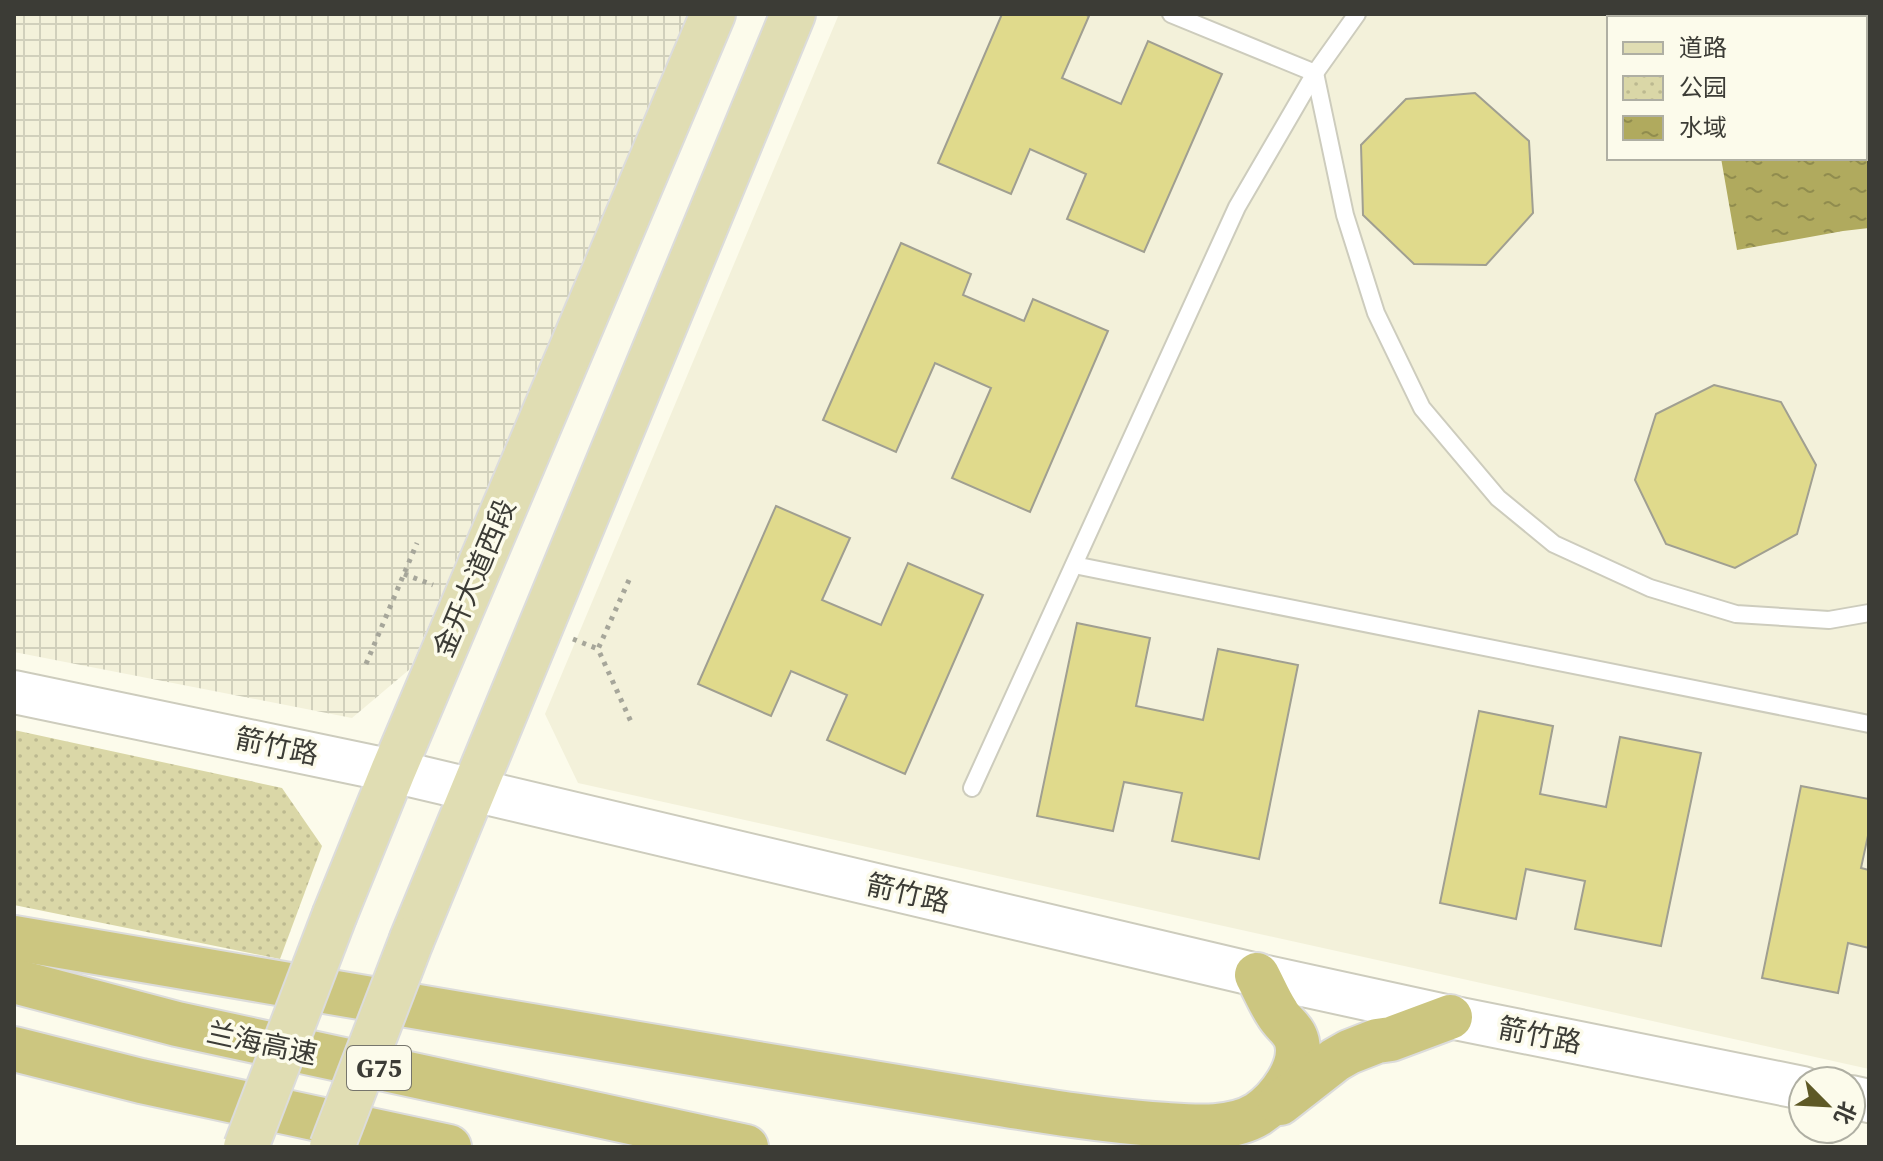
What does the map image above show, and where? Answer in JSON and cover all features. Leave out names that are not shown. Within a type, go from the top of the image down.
[{"type":"highway","points":[[14,938],[1035,1109],[1168,1126],[1220,1125],[1247,1119],[1290,1097],[1349,1052],[1450,1017]]},
{"type":"highway","points":[[1247,1119],[1266,1108],[1283,1089],[1293,1071],[1298,1052],[1293,1032],[1279,1018],[1257,975]]},
{"type":"highway","name":"兰海高速","points":[[14,981],[177,1024],[746,1147]]},
{"type":"highway","name":"G75","points":[[14,1049],[141,1081],[449,1147]]},
{"type":"main road","name":"金开大道西段","points":[[246,1147],[393,771],[713,14]]},
{"type":"main road","points":[[332,1147],[412,939],[793,14]]},
{"type":"street","name":"箭竹路","points":[[14,692],[393,771],[1257,975],[1787,1085]]},
{"type":"lane","points":[[1171,14],[1315,73]]},
{"type":"lane","points":[[972,788],[1237,207],[1315,73],[1357,14]]},
{"type":"lane","points":[[1315,73],[1345,215],[1376,313],[1422,408],[1498,498],[1554,544],[1650,588],[1736,614],[1829,620],[1869,613]]},
{"type":"lane","points":[[1074,565],[1869,724]]},
{"type":"path","points":[[366,664],[417,543]]},
{"type":"path","points":[[629,580],[598,649],[632,724]]},
{"type":"shaded area","points":[[14,14],[689,14],[410,669],[352,718],[14,652]]},
{"type":"shaded area","points":[[839,14],[1869,14],[1869,1069],[1867,1065],[1851,1065],[578,783],[545,714]]},
{"type":"green space","points":[[14,730],[282,788],[322,846],[280,959],[14,905]]},
{"type":"water","points":[[1869,14],[1869,228],[1737,250],[1721,160],[1867,160],[1867,16],[1792,16]]},
{"type":"building","points":[[1002,14],[1089,16],[1062,78],[1121,104],[1148,41],[1222,74],[1144,252],[1067,219],[1086,174],[1030,149],[1011,194],[938,163]]},
{"type":"building","points":[[1475,93],[1529,141],[1533,213],[1486,265],[1414,264],[1363,215],[1361,145],[1406,99]]},
{"type":"building","points":[[901,243],[971,274],[963,295],[1024,321],[1033,299],[1108,331],[1030,512],[952,478],[991,388],[935,363],[896,452],[823,420]]},
{"type":"building","points":[[1714,385],[1781,402],[1816,465],[1797,534],[1735,568],[1666,544],[1635,480],[1656,414]]},
{"type":"building","points":[[776,506],[850,538],[822,600],[881,625],[908,563],[983,595],[905,774],[827,740],[847,695],[791,671],[771,716],[698,684]]},
{"type":"building","points":[[1077,623],[1150,638],[1136,706],[1203,720],[1218,649],[1298,665],[1259,859],[1172,841],[1182,793],[1124,782],[1113,831],[1037,816]]},
{"type":"building","points":[[1479,711],[1553,726],[1540,794],[1606,807],[1620,737],[1701,753],[1661,946],[1575,929],[1585,881],[1526,869],[1516,919],[1440,903]]},
{"type":"building","points":[[1801,786],[1869,799],[1869,831],[1861,868],[1869,870],[1869,948],[1848,943],[1838,993],[1762,978]]}]
